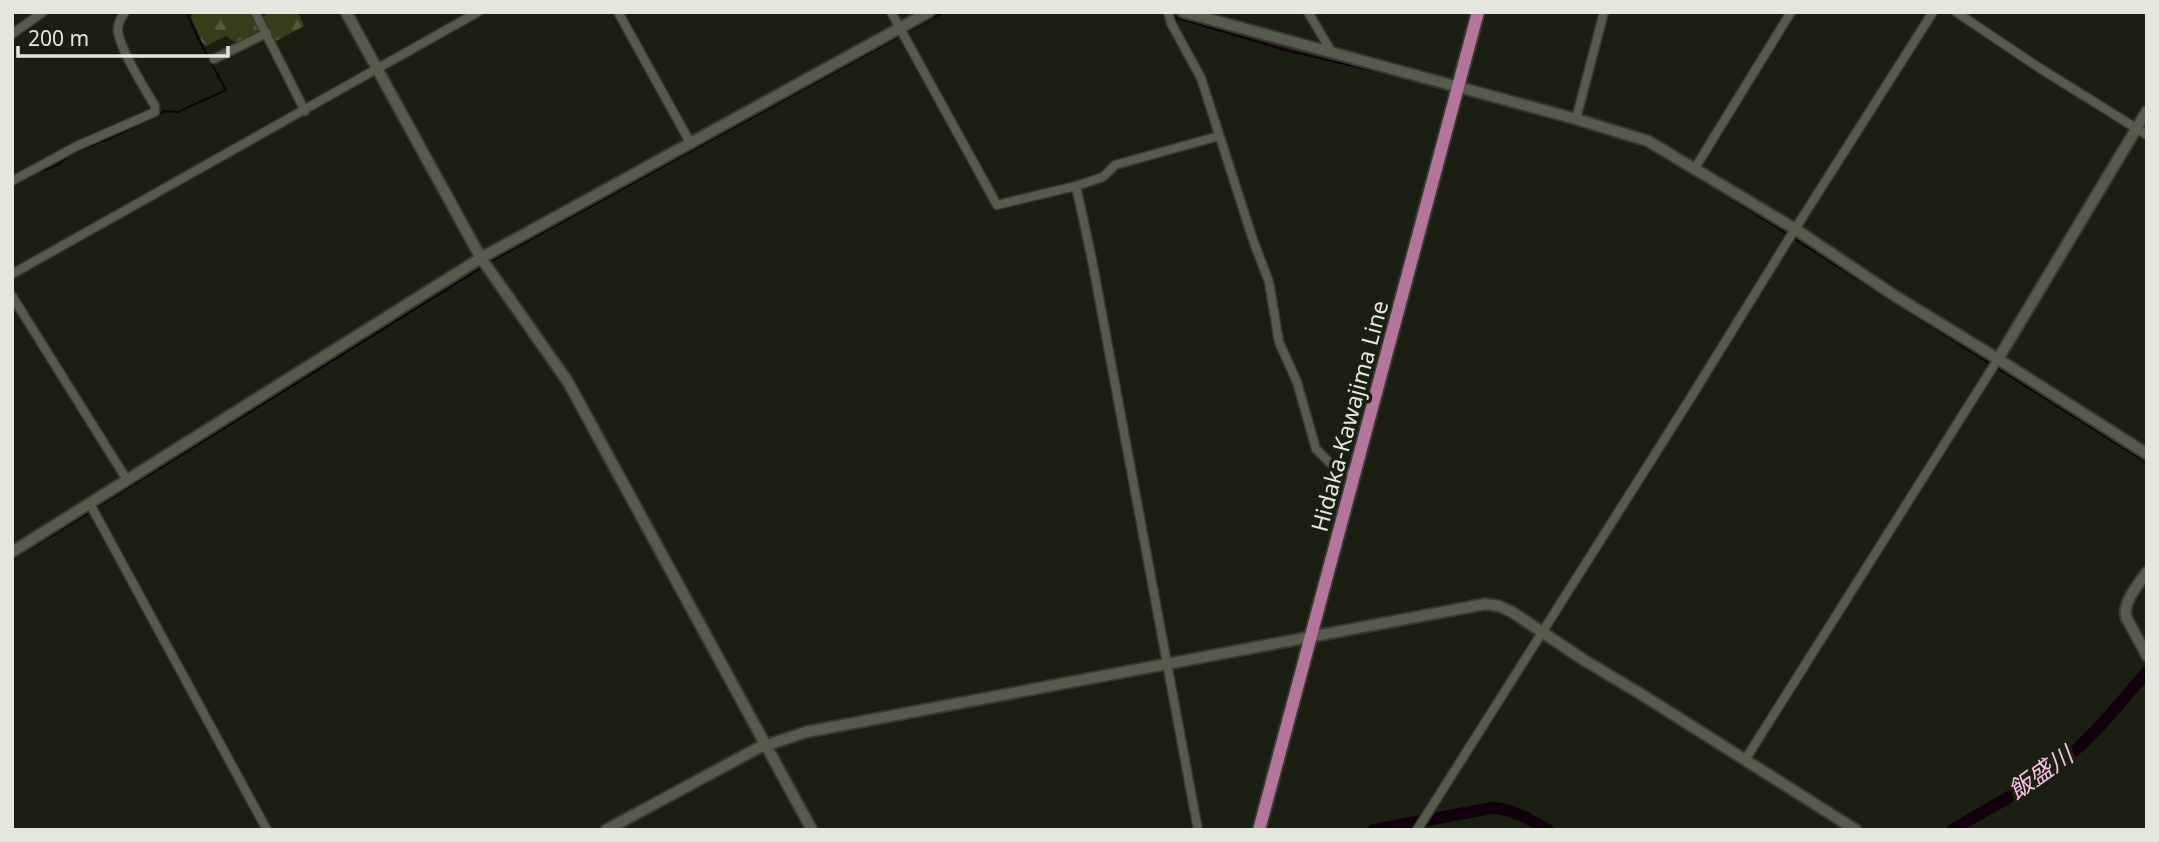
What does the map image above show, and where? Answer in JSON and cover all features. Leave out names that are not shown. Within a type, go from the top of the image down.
[{"type":"main road","name":"Hidaka-Kawajima Line","points":[[1259,830],[1478,12]]},
{"type":"street","points":[[12,34],[43,12]]},
{"type":"street","points":[[12,181],[77,146],[155,113],[155,106],[118,33],[117,25],[125,12]]},
{"type":"street","points":[[256,12],[305,111]]},
{"type":"street","points":[[346,12],[481,258],[568,382],[813,830]]},
{"type":"street","points":[[12,274],[478,12]]},
{"type":"street","points":[[618,12],[691,144]]},
{"type":"street","points":[[891,12],[998,205],[1076,186],[1103,177],[1115,165],[1219,136]]},
{"type":"street","points":[[12,552],[481,258],[902,32],[929,12]]},
{"type":"street","points":[[1168,12],[1171,23],[1201,78],[1269,282],[1279,342],[1295,376],[1316,449],[1332,464],[1355,475]]},
{"type":"street","points":[[1183,12],[1458,86],[1648,141],[1792,234],[1895,296],[1995,363],[2147,454]]},
{"type":"street","points":[[1308,12],[1331,51]]},
{"type":"street","points":[[1576,119],[1604,12]]},
{"type":"street","points":[[1695,169],[1791,12]]},
{"type":"street","points":[[1418,830],[1933,12]]},
{"type":"street","points":[[1956,12],[2038,68],[2147,135]]},
{"type":"street","points":[[214,59],[267,33]]},
{"type":"street","points":[[1745,760],[1995,363],[2147,111]]},
{"type":"street","points":[[1076,186],[1198,830]]},
{"type":"street","points":[[12,296],[128,480]]},
{"type":"street","points":[[90,504],[267,830]]},
{"type":"street","points":[[2146,654],[2126,617],[2125,610],[2147,572]]},
{"type":"street","points":[[606,830],[766,745],[806,732],[1485,604],[1505,608],[1543,631],[1584,660],[1856,830]]},
{"type":"green space","points":[[194,12],[253,12],[261,18],[270,12],[298,12],[304,26],[274,42],[270,36],[236,43],[226,36],[206,46],[191,17]]},
{"type":"waterway","points":[[77,151],[165,111],[178,112],[226,90],[186,12]]},
{"type":"waterway","points":[[905,33],[944,12]]},
{"type":"waterway","points":[[1174,17],[1285,50],[1413,80]]},
{"type":"waterway","points":[[488,263],[900,36]]},
{"type":"waterway","points":[[1638,144],[1649,148]]},
{"type":"waterway","points":[[35,173],[58,165],[69,155]]},
{"type":"waterway","points":[[19,181],[30,176]]},
{"type":"waterway","points":[[1702,180],[1789,235]]},
{"type":"waterway","points":[[1793,238],[1992,365]]},
{"type":"waterway","points":[[96,508],[481,268]]},
{"type":"waterway","points":[[1997,368],[2147,463]]},
{"type":"waterway","points":[[12,560],[92,511]]},
{"type":"waterway","name":"飯盛川","points":[[1952,830],[2025,787],[2066,758],[2098,728],[2147,672]]},
{"type":"waterway","name":"飯盛川","points":[[1373,830],[1492,808],[1514,812],[1548,830]]}]
